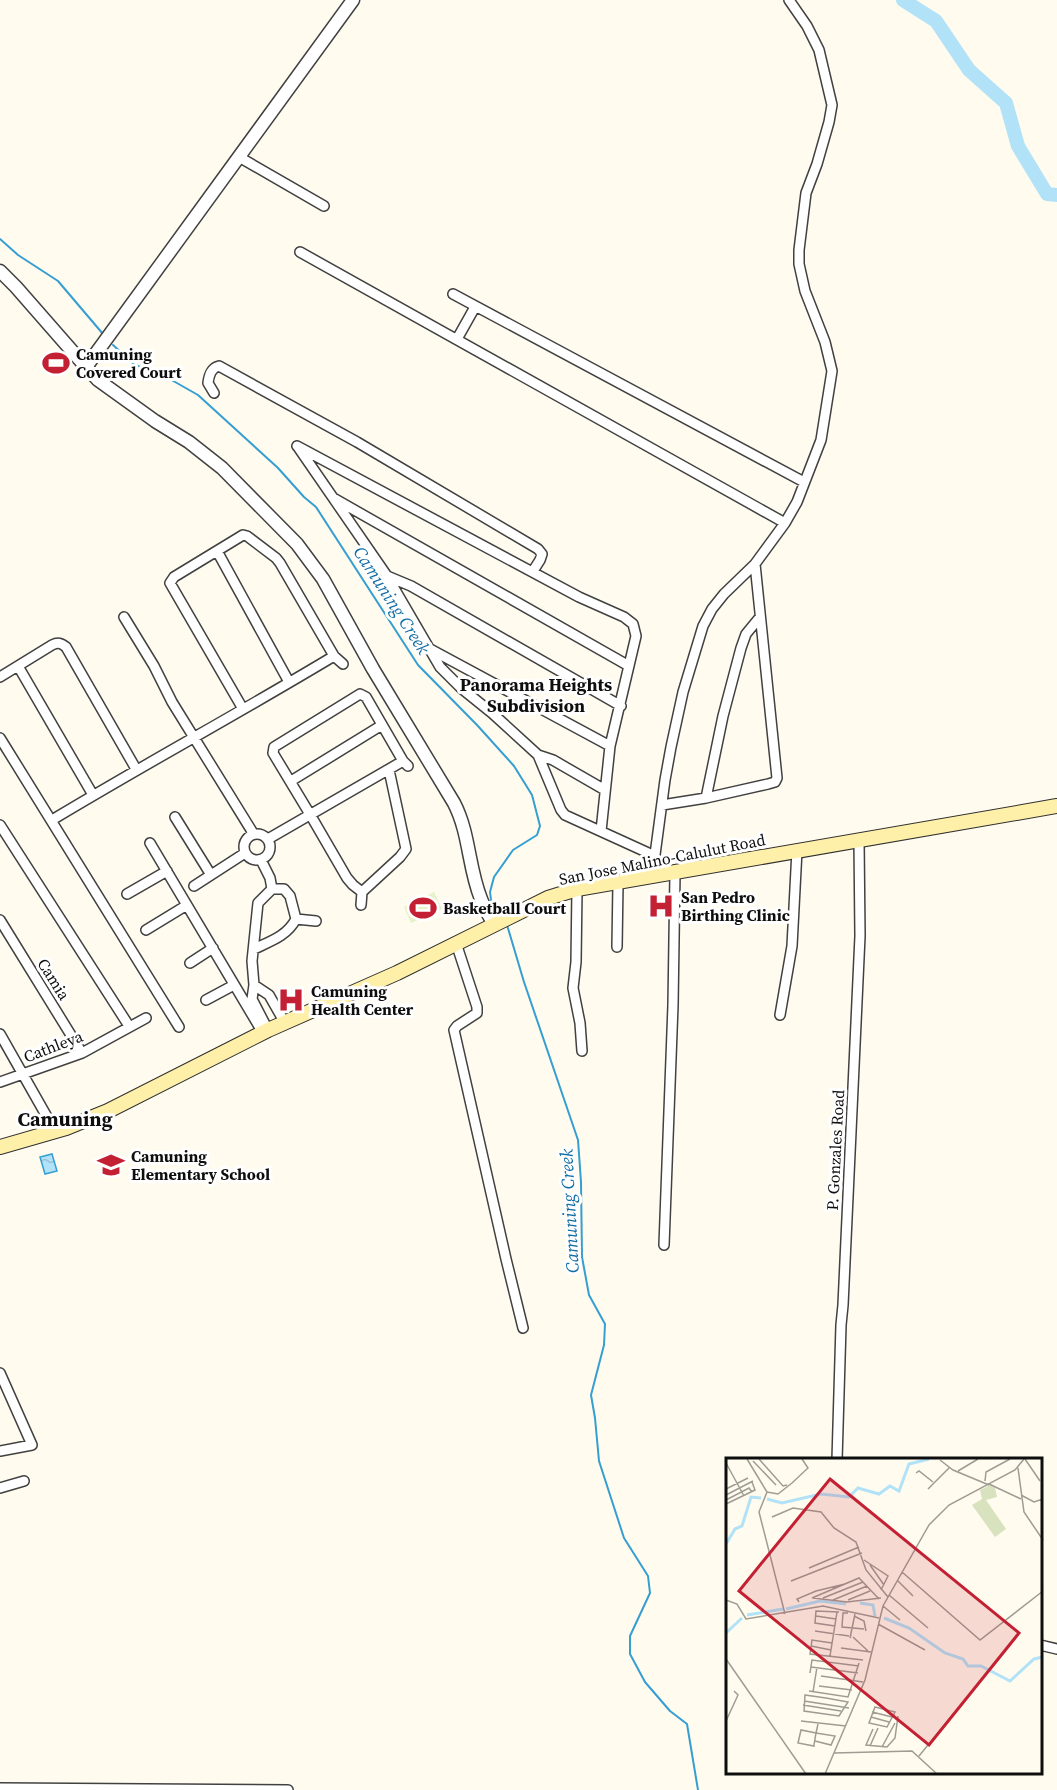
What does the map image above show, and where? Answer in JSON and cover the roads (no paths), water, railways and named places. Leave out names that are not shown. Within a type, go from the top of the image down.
[{"type":"main road","name":"San Jose Malino-Calulut Road","points":[[0,1147],[77,1124],[108,1111],[266,1032],[397,973],[548,898],[577,889],[1057,806]]},
{"type":"street","points":[[86,368],[353,0]]},
{"type":"street","points":[[652,877],[665,780],[683,692],[703,626],[712,609],[724,594],[755,564],[785,523],[797,502],[821,440],[832,372],[825,342],[805,291],[799,264],[799,250],[806,193],[826,132],[832,105],[819,50],[807,26],[789,0]]},
{"type":"street","points":[[239,157],[324,206]]},
{"type":"street","points":[[300,252],[785,523]]},
{"type":"street","points":[[0,271],[86,368],[109,388],[189,442],[222,468],[297,544],[314,566],[373,669],[454,802],[462,819],[480,898],[494,924]]},
{"type":"street","points":[[453,294],[804,482]]},
{"type":"street","points":[[457,339],[476,307]]},
{"type":"street","points":[[214,393],[208,383],[211,372],[219,366],[357,442],[538,549],[542,554],[533,571]]},
{"type":"street","points":[[601,831],[610,746],[636,636],[633,624],[624,617],[579,597],[297,446],[387,576],[441,667],[461,688],[538,755],[553,760],[605,790]]},
{"type":"street","points":[[333,498],[629,666]]},
{"type":"street","points":[[243,709],[170,583],[174,577],[245,535],[276,558],[334,656],[343,664]]},
{"type":"street","points":[[217,550],[289,682]]},
{"type":"street","points":[[662,805],[768,784],[775,782],[777,778],[755,564]]},
{"type":"street","points":[[387,576],[411,586],[621,706]]},
{"type":"street","points":[[124,617],[154,666],[172,702],[253,833]]},
{"type":"street","points":[[706,798],[723,716],[741,648],[746,634],[760,617]]},
{"type":"street","points":[[0,677],[57,643],[66,647],[136,769]]},
{"type":"street","points":[[429,648],[610,746]]},
{"type":"street","points":[[52,820],[136,769],[195,738],[334,656]]},
{"type":"street","points":[[18,666],[93,795]]},
{"type":"street","points":[[268,839],[311,816],[390,770],[406,763],[366,697],[360,694],[274,747],[273,753],[291,781],[311,816],[347,878],[362,892]]},
{"type":"street","points":[[291,781],[382,725]]},
{"type":"street","points":[[0,738],[179,1027]]},
{"type":"street","points":[[538,755],[561,810],[566,815],[655,856]]},
{"type":"street","points":[[362,905],[362,892],[406,849],[390,770]]},
{"type":"street","points":[[175,817],[211,875]]},
{"type":"street","points":[[0,825],[129,1026]]},
{"type":"street","points":[[253,833],[262,834],[270,844],[268,855],[261,860],[251,859],[245,853],[246,840],[253,833]]},
{"type":"street","name":"P. Gonzales Road","points":[[837,1458],[841,1325],[860,936],[858,841]]},
{"type":"street","points":[[150,843],[234,985],[266,1032]]},
{"type":"street","points":[[780,1015],[792,946],[797,850]]},
{"type":"street","points":[[194,886],[245,853]]},
{"type":"street","points":[[261,860],[270,878],[272,889]]},
{"type":"street","points":[[127,894],[167,871]]},
{"type":"street","points":[[664,1245],[673,1005],[675,873]]},
{"type":"street","points":[[617,947],[618,883]]},
{"type":"street","points":[[254,949],[283,936],[292,927],[296,919],[290,896],[284,889],[272,889],[258,903],[255,922],[252,999],[266,1032]]},
{"type":"street","points":[[577,889],[576,962],[573,988],[580,1023],[582,1051]]},
{"type":"street","points":[[146,930],[187,905]]},
{"type":"street","points":[[296,919],[316,921]]},
{"type":"street","name":"Camia","points":[[0,920],[82,1053]]},
{"type":"street","points":[[456,943],[477,1013],[454,1030],[523,1328]]},
{"type":"street","points":[[190,963],[213,948]]},
{"type":"street","points":[[206,1000],[234,985]]},
{"type":"street","points":[[254,985],[269,995],[285,1023]]},
{"type":"street","name":"Cathleya","points":[[0,1082],[82,1053],[146,1018]]},
{"type":"street","points":[[0,1034],[55,1131]]},
{"type":"street","points":[[0,1373],[32,1445],[0,1451]]},
{"type":"street","points":[[0,1488],[24,1481]]},
{"type":"street","points":[[1042,1645],[1057,1649]]},
{"type":"street","points":[[0,1788],[288,1790]]},
{"type":"water","points":[[52,1154],[57,1171],[45,1174],[40,1157]]},
{"type":"waterway","points":[[903,0],[936,21],[969,70],[1006,103],[1018,146],[1047,194],[1057,195]]},
{"type":"waterway","name":"Camuning Creek","points":[[0,239],[18,255],[58,281],[103,334]]},
{"type":"waterway","name":"Camuning Creek","points":[[113,345],[135,365],[161,374],[198,395],[278,468],[316,507],[418,665],[514,766],[532,795],[540,826],[537,835],[513,850],[494,877],[490,892],[491,900],[498,911]]},
{"type":"waterway","name":"Camuning Creek","points":[[507,925],[578,1140],[582,1257],[589,1295],[605,1324],[604,1345],[591,1395],[599,1461],[624,1538],[648,1576],[650,1593],[630,1636],[630,1654],[645,1682],[670,1711],[687,1724],[698,1790]]},
{"type":"place","name":"Camuning Covered Court","points":[[56,363]]},
{"type":"place","name":"San Pedro Birthing Clinic","points":[[661,906]]},
{"type":"place","name":"Basketball Court","points":[[423,908]]},
{"type":"place","name":"Camuning Health Center","points":[[291,1000]]},
{"type":"place","name":"Camuning Elementary School","points":[[111,1165]]},
{"type":"district","name":"Panorama Heights Subdivision","points":[[536,694]]},
{"type":"district","name":"Camuning","points":[[65,1119]]}]
